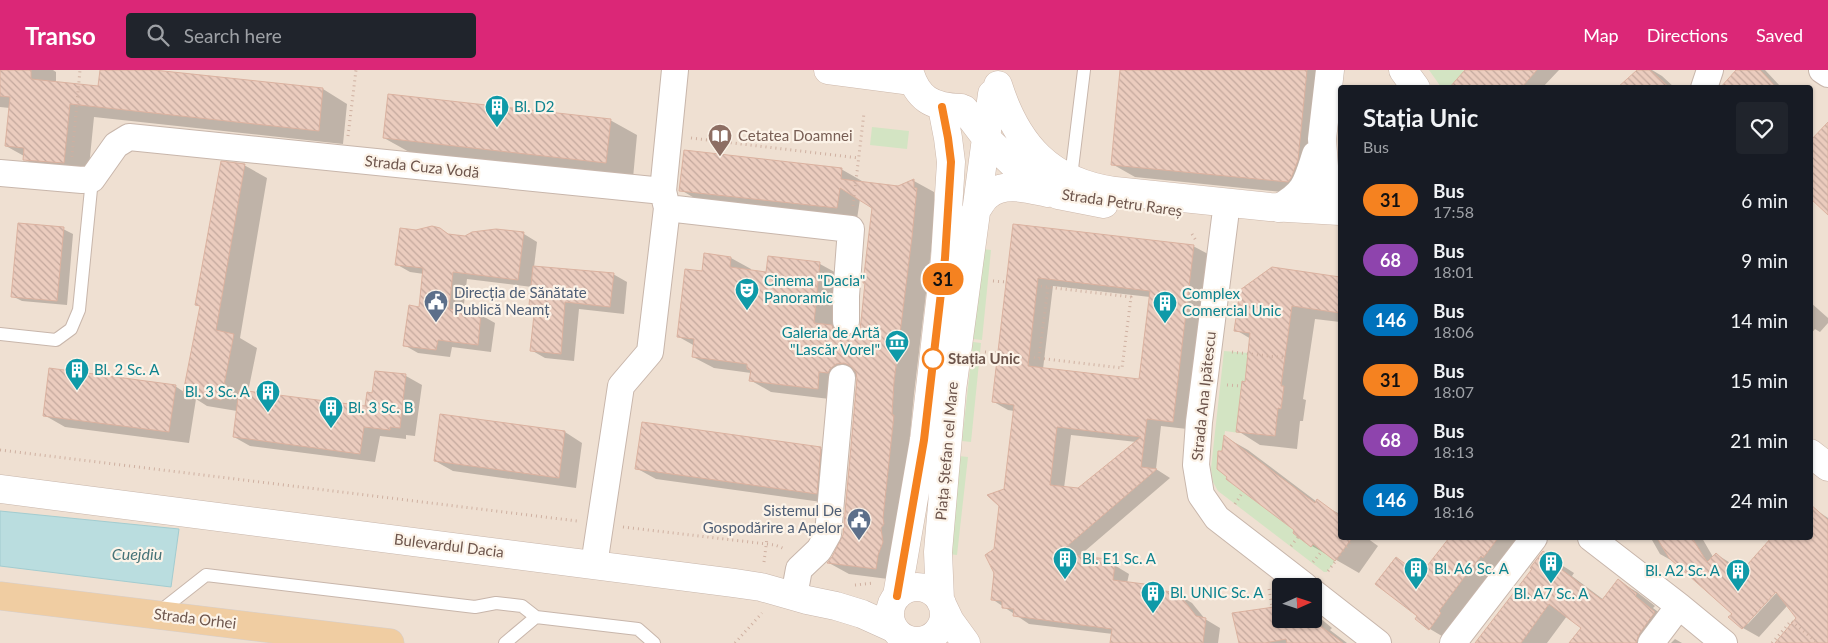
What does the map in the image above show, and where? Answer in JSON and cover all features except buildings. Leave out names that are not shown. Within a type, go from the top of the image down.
[{"type":"main road","points":[[828,70],[910,75],[919,92],[929,101],[953,108],[974,106],[998,83]]},
{"type":"main road","points":[[1279,208],[1295,199],[1306,185],[1322,139],[1330,70]]},
{"type":"main road","points":[[1403,70],[1414,85]]},
{"type":"main road","name":"Strada Petru Rareș","points":[[998,83],[1011,120],[1032,150],[1064,186],[1092,186],[1279,208],[1338,211]]},
{"type":"main road","name":"Piața Ștefan cel Mare","points":[[933,641],[944,616],[940,600],[938,552],[946,451],[975,212],[986,138],[998,83]]},
{"type":"main road","name":"Strada Petru Rareș","points":[[953,108],[1016,167],[1105,204],[1225,218],[1278,222],[1296,221],[1312,210]]},
{"type":"main road","name":"Piața Ștefan cel Mare","points":[[893,635],[890,620],[892,603],[888,586],[924,440],[945,258],[951,162],[948,138],[953,108]]},
{"type":"main road","points":[[1312,210],[1332,189],[1322,139]]},
{"type":"main road","points":[[975,212],[987,196],[995,191],[1006,188],[1064,186]]},
{"type":"main road","points":[[1813,455],[1828,467]]},
{"type":"main road","name":"Bulevardul Dacia","points":[[0,489],[743,584],[862,614],[893,635],[906,639],[933,641]]},
{"type":"main road","points":[[862,614],[888,586],[927,589],[940,600],[950,621],[966,643]]},
{"type":"main road","name":"Strada Orhei","points":[[0,596],[390,643]]},
{"type":"street","points":[[594,564],[621,386],[650,352],[675,70]]},
{"type":"street","points":[[1705,85],[1710,70]]},
{"type":"street","points":[[1822,70],[1828,74]]},
{"type":"street","name":"Strada Cuza Vodă","points":[[81,179],[116,145],[129,137],[345,159],[665,199],[850,229]]},
{"type":"street","points":[[0,173],[81,179]]},
{"type":"street","name":"Strada Ana Ipătescu","points":[[1225,218],[1199,422],[1196,465],[1201,495],[1217,518],[1308,575]]},
{"type":"street","points":[[846,321],[850,229]]},
{"type":"street","points":[[794,596],[799,569],[819,550],[828,534],[842,378]]},
{"type":"street","points":[[1453,643],[1532,540]]},
{"type":"street","points":[[1594,540],[1724,643]]},
{"type":"street","points":[[1322,599],[1378,643]]},
{"type":"street","points":[[1651,643],[1679,606]]},
{"type":"lane","points":[[1064,186],[1084,70]]},
{"type":"lane","points":[[0,334],[56,340],[72,330],[79,310],[81,179]]},
{"type":"lane","points":[[157,614],[206,575],[474,607],[496,603],[522,606],[536,617],[638,629],[654,643]]},
{"type":"lane","points":[[505,643],[536,617]]},
{"type":"path","points":[[80,70],[81,179]]},
{"type":"path","points":[[345,159],[356,70]]},
{"type":"path","points":[[850,229],[864,113]]},
{"type":"path","points":[[668,135],[859,158]]},
{"type":"path","points":[[993,281],[1006,282]]},
{"type":"path","points":[[1029,357],[1122,368],[1131,297],[1038,286]]},
{"type":"path","points":[[1039,358],[1048,287]]},
{"type":"path","points":[[898,348],[914,349]]},
{"type":"path","points":[[1224,351],[1286,358]]},
{"type":"path","points":[[985,352],[998,354]]},
{"type":"path","points":[[1220,384],[1242,386]]},
{"type":"path","points":[[0,450],[775,545],[808,560]]},
{"type":"path","points":[[1235,504],[1243,492]]},
{"type":"path","points":[[1290,547],[1298,537]]},
{"type":"path","points":[[764,562],[767,538]]},
{"type":"path","points":[[1328,571],[1351,540]]},
{"type":"path","points":[[1308,575],[1322,550]]},
{"type":"path","points":[[847,583],[856,585],[875,583],[888,586]]},
{"type":"path","points":[[1269,588],[1272,607]]},
{"type":"path","points":[[735,643],[765,610]]},
{"type":"path","points":[[1772,643],[1791,621],[1818,643]]},
{"type":"shaded area","points":[[0,70],[1828,70],[1828,643],[0,643]]},
{"type":"green space","points":[[1429,70],[1468,70],[1456,85],[1440,85]]},
{"type":"green space","points":[[872,127],[909,131],[907,149],[870,145]]},
{"type":"green space","points":[[982,249],[991,250],[982,340],[973,339]]},
{"type":"green space","points":[[973,342],[981,343],[971,442],[962,441]]},
{"type":"green space","points":[[1224,351],[1248,353],[1245,382],[1242,382],[1239,433],[1225,431],[1222,451],[1218,451],[1217,469],[1227,477],[1226,479],[1294,530],[1293,533],[1311,547],[1313,544],[1335,561],[1327,572],[1324,572],[1218,491],[1213,482],[1211,468]]},
{"type":"green space","points":[[959,456],[968,457],[957,555],[948,554]]},
{"type":"water","name":"Cuejdiu","points":[[0,511],[179,529],[171,587],[0,566]]},
{"type":"bus line","name":"31","points":[[897,596],[924,440],[945,258],[951,162],[942,107]]},
{"type":"place","name":"Bl. D2","points":[[497,128]]},
{"type":"place","name":"Cetatea Doamnei","points":[[720,157]]},
{"type":"place","name":"Cinema \"Dacia\" Panoramic","points":[[747,311]]},
{"type":"place","name":"Direcția de Sănătate Publică Neamț","points":[[436,323]]},
{"type":"place","name":"Complex Comercial Unic","points":[[1165,324]]},
{"type":"place","name":"Stația Unic","points":[[933,359]]},
{"type":"place","name":"Galeria de Artă \"Lascăr Vorel\"","points":[[897,363]]},
{"type":"place","name":"Bl. 2 Sc. A","points":[[77,391]]},
{"type":"place","name":"Bl. 3 Sc. A","points":[[268,413]]},
{"type":"place","name":"Bl. 3 Sc. B","points":[[331,429]]},
{"type":"place","name":"Sistemul De Gospodărire a Apelor","points":[[859,541]]},
{"type":"place","name":"Bl. E1 Sc. A","points":[[1065,580]]},
{"type":"place","name":"Bl. A7 Sc. A","points":[[1551,584]]},
{"type":"place","name":"Bl. A6 Sc. A","points":[[1416,590]]},
{"type":"place","name":"Bl. A2 Sc. A","points":[[1738,592]]},
{"type":"place","name":"Bl. UNIC Sc. A","points":[[1153,614]]}]
